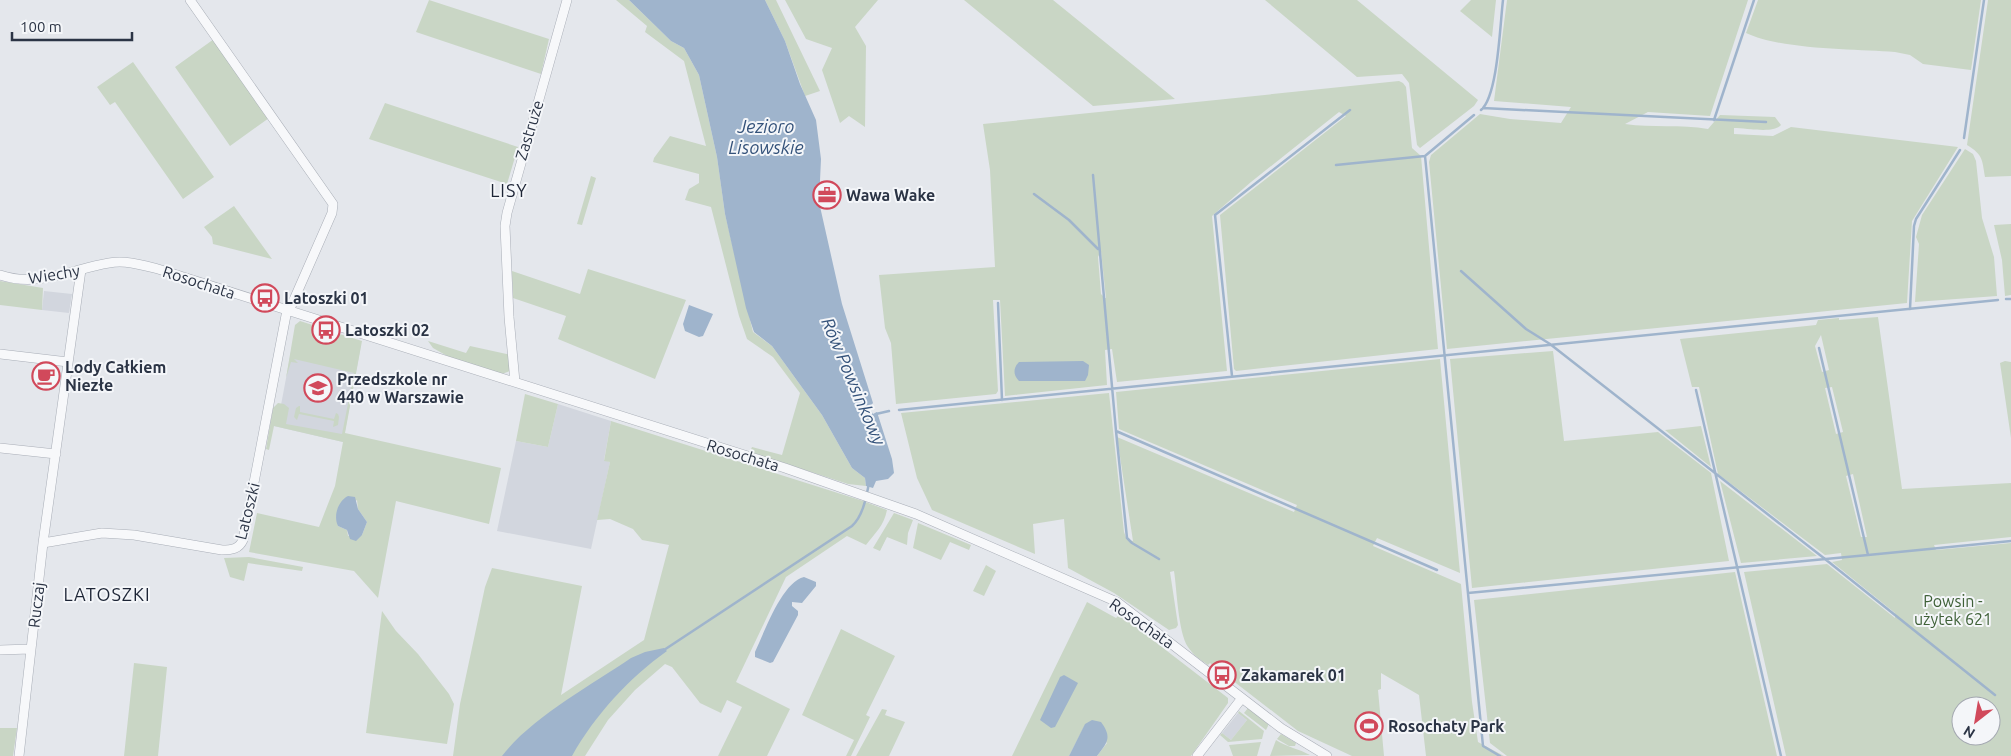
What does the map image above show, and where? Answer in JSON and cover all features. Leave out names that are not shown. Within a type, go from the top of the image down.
[{"type":"street","points":[[190,0],[333,204],[332,213],[288,310]]},
{"type":"street","name":"Zastruże","points":[[515,382],[509,317],[506,213],[567,0]]},
{"type":"street","name":"Rosochata","points":[[109,263],[126,262],[158,269],[861,493],[916,514],[1117,602],[1294,737],[1327,756]]},
{"type":"street","name":"Wiechy","points":[[0,275],[23,280],[45,279],[109,263]]},
{"type":"street","name":"Ruczaj","points":[[19,756],[43,543],[81,270]]},
{"type":"street","name":"Latoszki","points":[[43,543],[102,533],[144,537],[222,550],[233,550],[238,547],[243,540],[288,310]]},
{"type":"street","points":[[0,354],[68,362]]},
{"type":"street","points":[[0,448],[56,454]]},
{"type":"street","points":[[0,650],[30,649]]},
{"type":"street","points":[[1197,756],[1242,698]]},
{"type":"shaded area","points":[[44,291],[72,294],[69,313],[42,310]]},
{"type":"shaded area","name":"Przedszkole nr 440 w Warszawie","points":[[296,325],[361,345],[343,442],[274,426],[281,405]]},
{"type":"shaded area","points":[[558,404],[611,421],[604,460],[610,462],[591,549],[497,531],[516,441],[548,447]]},
{"type":"shaded area","points":[[1238,713],[1247,720],[1231,740],[1222,733]]},
{"type":"green space","points":[[429,0],[549,39],[541,74],[416,32]]},
{"type":"green space","points":[[616,0],[629,0],[671,41],[684,48],[699,75],[717,157],[725,214],[753,332],[772,346],[822,415],[852,468],[865,478],[866,486],[848,484],[750,452],[752,447],[782,455],[800,393],[773,357],[747,339],[739,316],[711,207],[685,200],[689,189],[699,183],[699,174],[653,162],[670,136],[706,146],[684,61],[645,32],[647,26]]},
{"type":"green space","points":[[765,0],[776,0],[820,91],[805,96],[785,41]]},
{"type":"green space","points":[[785,0],[878,0],[855,27],[866,46],[865,127],[849,116],[840,123],[822,70],[832,48],[806,39]]},
{"type":"green space","points":[[964,0],[1053,0],[1175,99],[1093,106]]},
{"type":"green space","points":[[1265,0],[1357,0],[1478,100],[1474,106],[1420,148],[1417,145],[1409,83],[1402,74],[1357,77]]},
{"type":"green space","points":[[1471,0],[1496,0],[1492,37],[1460,11]]},
{"type":"green space","points":[[1507,0],[1748,0],[1710,116],[1648,112],[1625,124],[1708,129],[1720,115],[1775,117],[1781,125],[1777,128],[1766,130],[1734,128],[1734,134],[1773,136],[1791,127],[1958,147],[1912,221],[1907,303],[1447,349],[1429,162],[1431,155],[1480,114],[1510,119],[1561,123],[1571,107],[1494,101]]},
{"type":"green space","points":[[1758,0],[1981,0],[1971,70],[1923,64],[1910,55],[1895,52],[1798,46],[1761,39],[1746,33]]},
{"type":"green space","points":[[1988,0],[2011,0],[2011,176],[1985,177],[1981,158],[1967,145]]},
{"type":"green space","points":[[214,39],[269,118],[230,146],[175,67]]},
{"type":"green space","points":[[133,62],[214,177],[183,199],[115,102],[110,105],[97,87]]},
{"type":"green space","points":[[1399,81],[1406,87],[1412,148],[1421,156],[1438,349],[1236,371],[1234,369],[1220,215],[1346,116],[1339,112],[1251,182],[1212,216],[1227,371],[1117,382],[1112,349],[1105,350],[1107,385],[1005,396],[1000,300],[993,300],[998,391],[996,394],[896,404],[891,343],[885,328],[879,275],[995,267],[990,170],[983,124]],"holes":[[[1101,251],[1106,298],[1101,294],[1098,257]]]},
{"type":"green space","points":[[385,103],[518,147],[507,184],[369,139]]},
{"type":"green space","points":[[1965,149],[1973,154],[1976,161],[1982,218],[1994,257],[1997,296],[1915,302],[1919,244],[1916,237],[1922,215]]},
{"type":"green space","points":[[591,176],[596,178],[582,225],[577,224]]},
{"type":"green space","points":[[234,206],[272,259],[213,244],[212,237],[204,227]]},
{"type":"green space","points":[[2011,224],[2011,295],[2005,296],[2002,260],[1994,225]]},
{"type":"green space","points":[[588,269],[686,300],[655,379],[558,339],[566,316],[513,298],[512,271],[580,294]]},
{"type":"green space","points":[[0,281],[43,288],[42,310],[0,305]]},
{"type":"green space","name":"Powsin - użytek 621","points":[[1878,317],[1902,489],[2011,483],[2011,537],[1934,545],[1936,550],[2011,543],[2011,756],[1786,756],[1744,572],[1827,564],[1895,618],[1895,613],[1832,562],[1842,560],[1841,553],[1825,555],[1718,474],[1699,387],[1692,387],[1680,339],[1816,325],[1818,320],[1839,318],[1839,320]],"holes":[[[1821,335],[1829,370],[1822,372],[1815,346]],[[1832,387],[1843,432],[1836,434],[1825,388]],[[1853,474],[1867,537],[1861,537],[1846,476]]]},
{"type":"green space","points":[[300,321],[322,328],[322,331],[329,333],[330,331],[362,341],[345,433],[501,468],[489,524],[396,501],[378,598],[354,571],[249,552],[257,513],[319,527],[335,486],[343,442],[274,426],[269,450],[266,449],[273,408],[278,403],[284,404],[289,408],[286,424],[342,434],[354,373],[294,359],[298,363],[291,362],[286,378],[295,325]],"holes":[[[357,500],[358,509],[367,522],[362,535],[348,536],[347,530],[338,526],[336,516]]]},
{"type":"green space","points":[[428,341],[466,353],[470,346],[511,355],[513,370],[502,374],[449,357],[433,348]]},
{"type":"green space","points":[[1553,351],[1564,441],[1658,432],[1711,473],[1729,561],[1472,588],[1450,359]]},
{"type":"green space","points":[[1440,359],[1460,573],[1377,538],[1373,546],[1461,584],[1472,702],[1478,742],[1504,756],[1426,756],[1419,695],[1381,673],[1381,689],[1378,690],[1384,756],[1352,756],[1298,731],[1210,663],[1208,665],[1190,650],[1182,631],[1174,571],[1170,572],[1178,625],[1176,628],[1169,630],[1114,593],[1068,568],[1064,519],[1033,524],[1035,554],[932,510],[917,478],[901,413],[1109,393],[1124,532],[1127,540],[1133,541],[1117,437],[1294,512],[1297,505],[1119,429],[1116,392]]},
{"type":"green space","points":[[2005,361],[2011,362],[2011,438],[2000,363]]},
{"type":"green space","points":[[525,394],[558,404],[548,447],[516,441]]},
{"type":"green space","points":[[299,406],[300,412],[334,419],[336,413],[339,417],[338,425],[333,427],[334,421],[299,414],[297,420],[294,417],[296,408]]},
{"type":"green space","points":[[611,421],[860,500],[887,510],[886,516],[879,529],[866,545],[847,536],[786,577],[736,682],[790,709],[767,756],[718,756],[742,707],[727,700],[721,713],[700,703],[672,667],[665,664],[635,690],[608,720],[585,756],[453,756],[460,704],[485,587],[492,568],[582,586],[561,695],[644,640],[669,545],[642,540],[633,529],[610,519],[597,520],[610,462],[604,461]]},
{"type":"green space","points":[[1701,426],[1711,467],[1665,430]]},
{"type":"green space","points":[[1720,481],[1817,556],[1741,563]]},
{"type":"green space","points":[[894,513],[913,520],[908,533],[907,545],[887,537],[880,551],[873,548]]},
{"type":"green space","points":[[918,523],[971,545],[969,550],[950,542],[941,560],[913,548]]},
{"type":"green space","points":[[249,557],[303,567],[302,571],[248,563],[244,581],[230,577],[224,558]]},
{"type":"green space","points":[[986,565],[996,571],[984,596],[973,591]]},
{"type":"green space","points":[[1735,572],[1777,756],[1507,756],[1490,743],[1474,600]]},
{"type":"green space","points":[[1087,602],[1116,618],[1119,615],[1228,698],[1228,703],[1191,756],[1097,756],[1107,743],[1085,725],[1069,756],[1012,756]]},
{"type":"green space","points":[[382,611],[396,631],[418,654],[449,694],[454,704],[447,744],[366,733]]},
{"type":"green space","points":[[841,629],[895,656],[866,715],[870,717],[851,756],[846,756],[854,740],[802,715]]},
{"type":"green space","points":[[134,663],[167,667],[158,756],[124,756]]},
{"type":"green space","points":[[1248,708],[1268,724],[1266,730],[1244,713]]},
{"type":"green space","points":[[882,709],[887,710],[885,715],[905,722],[889,756],[856,756]]},
{"type":"green space","points":[[1239,711],[1264,731],[1262,739],[1228,742],[1220,735],[1222,733],[1231,740],[1247,720],[1238,713]]},
{"type":"green space","points":[[0,728],[17,728],[13,756],[0,756]]},
{"type":"green space","points":[[1281,734],[1296,743],[1295,746],[1289,746],[1277,739]]},
{"type":"green space","points":[[1276,740],[1302,751],[1310,755],[1270,756]]},
{"type":"green space","points":[[1261,742],[1257,756],[1233,756],[1229,745]]},
{"type":"water","name":"Jezioro Lisowskie","points":[[629,0],[765,0],[785,41],[800,84],[816,120],[821,159],[819,202],[842,304],[873,403],[869,408],[873,414],[877,412],[892,459],[894,473],[888,479],[876,481],[873,488],[866,486],[865,478],[852,468],[822,415],[772,346],[754,332],[746,308],[725,214],[717,157],[699,75],[684,48],[671,41]]},
{"type":"water","points":[[689,305],[713,314],[703,336],[699,337],[685,331],[683,324]]},
{"type":"water","points":[[1083,361],[1089,365],[1085,381],[1019,381],[1015,374],[1015,369],[1019,362]]},
{"type":"water","points":[[348,496],[355,497],[358,509],[367,522],[362,535],[356,541],[350,539],[347,530],[338,526],[336,518],[339,505]]},
{"type":"water","points":[[804,577],[816,582],[816,586],[802,603],[792,602],[792,606],[798,611],[798,615],[773,662],[770,663],[755,657],[755,652],[763,633],[781,598],[788,588]]},
{"type":"water","points":[[664,648],[667,651],[626,685],[602,712],[572,756],[502,756],[529,729],[580,691],[631,658],[645,652]]},
{"type":"water","points":[[1064,675],[1078,683],[1055,727],[1051,728],[1040,720],[1060,677]]},
{"type":"water","points":[[1092,720],[1101,722],[1107,732],[1104,747],[1097,756],[1069,756],[1085,724]]},
{"type":"waterway","points":[[1481,110],[1487,102],[1495,75],[1503,0]]},
{"type":"waterway","points":[[1714,120],[1754,0]]},
{"type":"waterway","points":[[1964,138],[1984,0]]},
{"type":"waterway","points":[[1483,108],[1766,122]]},
{"type":"waterway","points":[[1232,376],[1215,215],[1350,110]]},
{"type":"waterway","points":[[1336,165],[1425,156],[1474,115]]},
{"type":"waterway","points":[[1910,309],[1914,226],[1916,219],[1960,150]]},
{"type":"waterway","points":[[1425,156],[1483,746],[1500,756]]},
{"type":"waterway","points":[[1093,175],[1116,431],[1437,570]]},
{"type":"waterway","points":[[1034,194],[1069,220],[1098,249]]},
{"type":"waterway","points":[[1461,271],[1526,329],[1550,344],[1995,695]]},
{"type":"waterway","points":[[2006,299],[2011,299]]},
{"type":"waterway","points":[[899,410],[1998,300]]},
{"type":"waterway","points":[[998,303],[1002,400]]},
{"type":"waterway","points":[[1468,593],[1868,555],[1819,348]]},
{"type":"waterway","points":[[1696,390],[1781,756]]},
{"type":"waterway","points":[[876,414],[889,411]]},
{"type":"waterway","points":[[1116,431],[1127,538],[1159,559]]},
{"type":"waterway","name":"Rów Powsinkowy","points":[[664,650],[852,526],[861,512],[869,483]]},
{"type":"waterway","points":[[1868,555],[2011,541]]},
{"type":"place","name":"Wawa Wake","points":[[827,195]]},
{"type":"place","name":"Latoszki 01","points":[[265,298]]},
{"type":"place","name":"Latoszki 02","points":[[326,330]]},
{"type":"place","name":"Lody Całkiem Niezłe","points":[[46,376]]},
{"type":"place","name":"Przedszkole nr 440 w Warszawie","points":[[318,388]]},
{"type":"place","name":"Zakamarek 01","points":[[1222,675]]},
{"type":"place","name":"Rosochaty Park","points":[[1369,726]]},
{"type":"district","name":"LISY","points":[[509,190]]},
{"type":"district","name":"LATOSZKI","points":[[107,594]]}]
